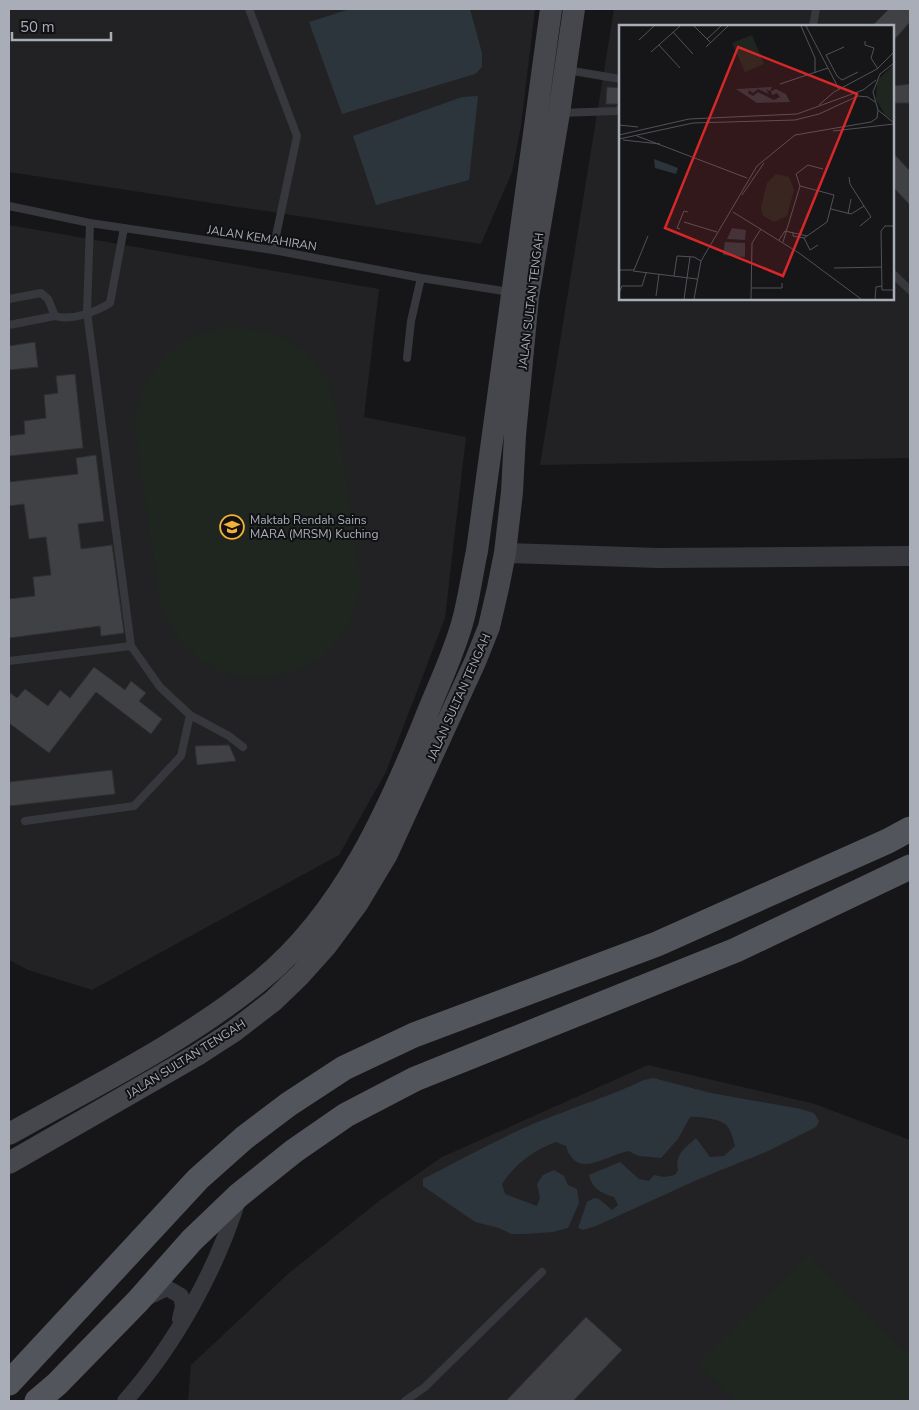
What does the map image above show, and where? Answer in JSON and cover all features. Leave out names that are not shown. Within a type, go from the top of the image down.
[{"type":"main road","name":"JALAN SULTAN TENGAH","points":[[9,1134],[156,1051],[261,980],[289,954],[331,905],[368,843],[406,767],[463,621],[477,551],[551,9]]},
{"type":"main road","name":"JALAN SULTAN TENGAH","points":[[9,1163],[165,1074],[234,1031],[273,1001],[326,946],[357,904],[379,869],[434,753],[489,627],[505,553],[528,297],[566,70],[574,9]]},
{"type":"main road","points":[[9,1383],[198,1179],[244,1138],[289,1104],[344,1068],[414,1035],[657,944],[910,830]]},
{"type":"main road","points":[[38,1401],[58,1384],[138,1301],[192,1240],[239,1195],[294,1151],[346,1115],[415,1080],[736,950],[910,867]]},
{"type":"street","points":[[505,553],[658,558],[910,556]]},
{"type":"street","points":[[131,1399],[176,1334],[214,1263],[230,1228],[239,1195]]},
{"type":"street","points":[[138,1301],[167,1288],[181,1296],[183,1306],[176,1334]]},
{"type":"lane","points":[[249,9],[297,136],[273,250]]},
{"type":"lane","points":[[813,25],[816,9]]},
{"type":"lane","points":[[566,70],[619,78]]},
{"type":"lane","points":[[559,113],[619,110]]},
{"type":"lane","name":"JALAN KEMAHIRAN","points":[[9,206],[90,223],[273,250],[422,278],[512,292]]},
{"type":"lane","points":[[90,223],[88,312],[131,646],[160,687],[190,715],[229,736],[243,747]]},
{"type":"lane","points":[[9,325],[55,316],[75,318],[110,303],[124,228]]},
{"type":"lane","points":[[894,275],[910,290]]},
{"type":"lane","points":[[407,358],[412,321],[422,278]]},
{"type":"lane","points":[[9,299],[41,293],[48,299],[55,316]]},
{"type":"lane","points":[[9,661],[131,646]]},
{"type":"lane","points":[[25,821],[134,806],[181,756],[190,715]]},
{"type":"lane","points":[[405,1401],[425,1387],[542,1272]]},
{"type":"shaded area","points":[[9,9],[535,9],[521,126],[512,172],[481,244],[9,172]]},
{"type":"shaded area","points":[[350,9],[470,9],[482,53],[482,67],[475,74],[342,114],[309,22]]},
{"type":"shaded area","points":[[614,9],[910,9],[910,458],[540,465]]},
{"type":"shaded area","points":[[478,96],[469,180],[376,205],[353,136],[462,97]]},
{"type":"shaded area","name":"Maktab Rendah Sains MARA (MRSM) Kuching","points":[[9,225],[379,289],[364,417],[466,437],[445,618],[386,772],[339,855],[92,990],[28,970],[9,960]]},
{"type":"shaded area","points":[[228,326],[273,332],[294,343],[310,356],[325,374],[334,397],[360,576],[359,595],[354,612],[346,629],[329,651],[320,659],[302,668],[267,677],[256,678],[232,675],[210,666],[186,647],[169,623],[160,605],[134,424],[139,400],[144,388],[156,366],[164,357],[173,348],[189,338]]},
{"type":"shaded area","points":[[648,1065],[815,1104],[910,1140],[910,1401],[188,1401],[191,1365],[289,1273],[379,1201],[442,1157]]},
{"type":"shaded area","points":[[653,1078],[711,1093],[801,1109],[814,1113],[819,1121],[816,1127],[766,1152],[583,1230],[578,1228],[587,1202],[594,1198],[599,1199],[612,1210],[618,1205],[614,1197],[601,1192],[592,1184],[589,1175],[620,1162],[639,1179],[649,1181],[654,1175],[664,1177],[675,1175],[678,1170],[679,1156],[696,1138],[710,1157],[724,1156],[735,1146],[727,1126],[713,1119],[690,1117],[678,1139],[661,1158],[639,1156],[628,1151],[601,1161],[584,1164],[577,1162],[571,1156],[566,1146],[556,1142],[540,1149],[519,1164],[502,1184],[505,1194],[537,1206],[540,1198],[537,1184],[543,1175],[554,1170],[564,1176],[568,1185],[577,1189],[579,1203],[568,1228],[553,1232],[511,1234],[499,1228],[475,1222],[423,1186],[423,1179],[510,1134]]},
{"type":"shaded area","points":[[808,1254],[910,1357],[910,1401],[737,1401],[698,1363]]},
{"type":"building","points":[[889,9],[910,9],[910,22],[894,40],[894,25],[873,25]]},
{"type":"building","points":[[910,84],[910,103],[894,103],[894,86]]},
{"type":"building","points":[[607,87],[619,88],[619,104],[606,104]]},
{"type":"building","points":[[894,154],[910,171],[910,205],[894,188]]},
{"type":"building","points":[[35,342],[38,367],[9,370],[9,346]]},
{"type":"building","points":[[75,374],[83,448],[9,456],[9,436],[25,434],[24,421],[46,418],[44,395],[58,393],[56,376]]},
{"type":"building","points":[[96,455],[104,521],[78,524],[81,549],[112,545],[124,633],[101,636],[100,626],[9,638],[9,599],[35,596],[33,577],[51,575],[46,537],[29,539],[24,504],[9,506],[9,482],[78,474],[76,458]]},
{"type":"building","points":[[94,667],[125,690],[131,681],[146,693],[139,701],[162,719],[151,734],[96,692],[49,753],[9,723],[9,692],[17,698],[25,689],[48,706],[60,690],[70,698]]},
{"type":"building","points":[[229,745],[236,761],[197,765],[195,746]]},
{"type":"building","points":[[112,770],[115,794],[9,806],[9,782]]},
{"type":"building","points":[[586,1317],[622,1350],[573,1401],[506,1401]]},
{"type":"place","name":"Maktab Rendah Sains MARA (MRSM) Kuching","points":[[232,527]]}]
